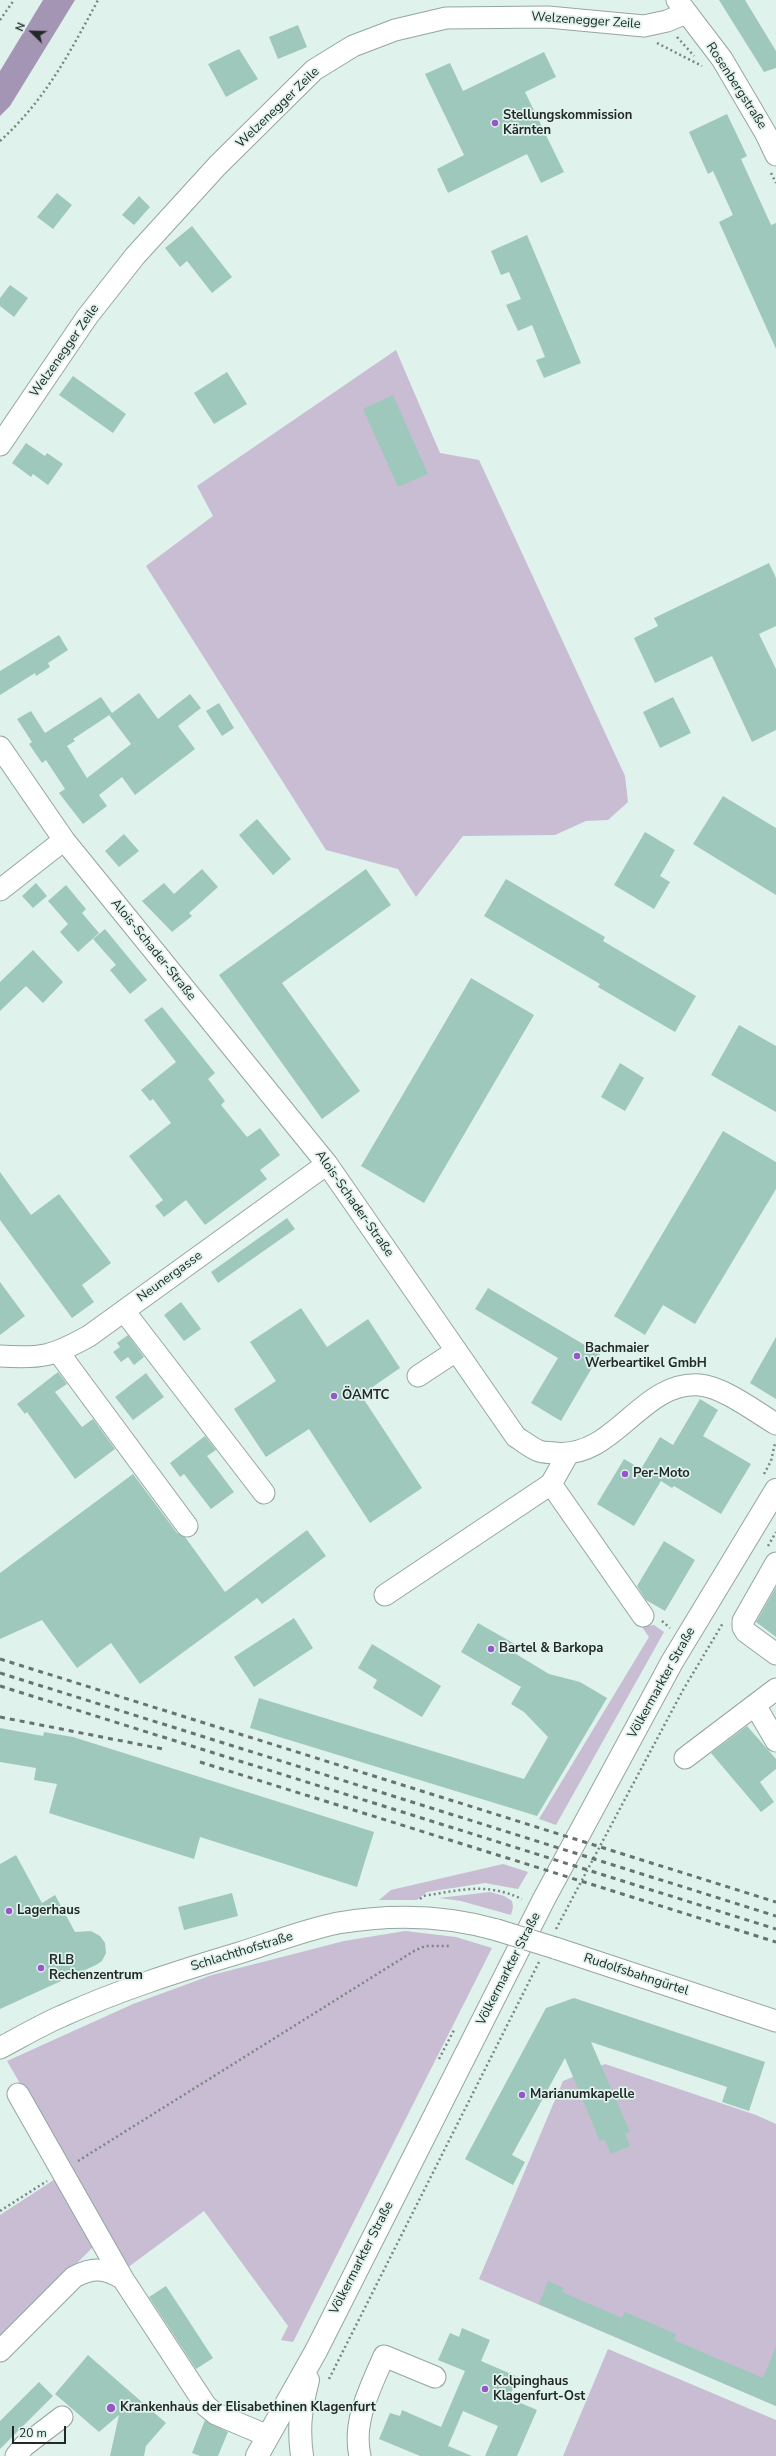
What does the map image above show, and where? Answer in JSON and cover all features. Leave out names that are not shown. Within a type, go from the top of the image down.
[{"type":"main road","name":"Völkermarkter Straße","points":[[257,2456],[316,2351],[544,1899],[672,1662],[776,1490]]},
{"type":"main road","points":[[302,2456],[298,2433],[301,2407],[316,2351]]},
{"type":"street","name":"Welzenegger Zeile","points":[[0,445],[88,317],[135,256],[217,166],[314,70],[352,40],[446,18],[547,11],[644,26],[667,21],[681,6]]},
{"type":"street","name":"Rosenbergstraße","points":[[681,6],[722,59],[771,132],[776,155]]},
{"type":"street","name":"Alois-Schader-Straße","points":[[0,747],[64,840],[327,1164],[516,1437],[540,1451],[568,1454],[607,1439],[656,1396],[681,1385],[702,1385],[721,1392],[776,1424]]},
{"type":"street","points":[[0,890],[64,840]]},
{"type":"street","name":"Neunergasse","points":[[0,1356],[37,1357],[59,1353],[89,1336],[327,1164]]},
{"type":"street","points":[[124,1311],[264,1493]]},
{"type":"street","points":[[418,1376],[456,1351]]},
{"type":"street","points":[[59,1353],[187,1526]]},
{"type":"street","points":[[385,1595],[551,1484],[568,1454]]},
{"type":"street","points":[[551,1484],[642,1616]]},
{"type":"street","points":[[770,1558],[743,1621],[746,1632],[776,1654]]},
{"type":"street","points":[[685,1758],[776,1689]]},
{"type":"street","points":[[755,1705],[775,1737]]},
{"type":"street","name":"Schlachthofstraße","points":[[0,2048],[61,2016],[127,1989],[176,1971],[337,1924],[385,1917],[420,1917],[447,1919],[497,1930]]},
{"type":"street","name":"Rudolfsbahngürtel","points":[[497,1930],[550,1946],[776,2021]]},
{"type":"street","points":[[18,2094],[123,2278],[206,2406],[216,2414],[268,2436]]},
{"type":"street","points":[[0,2351],[74,2276],[87,2270],[99,2269],[112,2272],[123,2278]]},
{"type":"street","points":[[360,2456],[358,2446],[358,2429],[364,2402],[384,2356],[435,2377]]},
{"type":"street","points":[[16,2456],[24,2446],[62,2417]]},
{"type":"path","points":[[0,20],[14,0]]},
{"type":"path","points":[[0,141],[37,103],[63,67],[98,0]]},
{"type":"path","points":[[770,1558],[776,1532]]},
{"type":"path","points":[[326,2385],[337,2359],[676,1704],[726,1617]]},
{"type":"path","points":[[417,1900],[423,1896],[489,1888],[506,1892],[522,1899]]},
{"type":"path","points":[[0,2211],[414,1951],[425,1946],[449,1946]]},
{"type":"shaded area","points":[[43,0],[75,0],[10,106],[0,116],[0,71]]},
{"type":"shaded area","points":[[396,350],[440,453],[479,460],[625,776],[628,802],[608,820],[586,821],[555,835],[463,836],[416,897],[398,869],[326,850],[146,566],[213,516],[197,486]]},
{"type":"shaded area","points":[[654,1625],[664,1632],[556,1825],[539,1819],[649,1637],[642,1627]]},
{"type":"shaded area","points":[[503,1864],[528,1872],[518,1889],[485,1883],[427,1892],[417,1900],[379,1900],[391,1890]]},
{"type":"shaded area","points":[[490,1892],[504,1896],[512,1901],[513,1907],[511,1915],[461,1901],[439,1898]]},
{"type":"shaded area","points":[[405,1931],[456,1937],[492,1948],[293,2342],[281,2340],[288,2326],[204,2211],[127,2268],[7,2061],[133,2004],[212,1975],[344,1941]]},
{"type":"shaded area","points":[[605,2064],[756,2115],[776,2124],[776,2406],[479,2279],[563,2081]]},
{"type":"shaded area","points":[[60,2176],[97,2243],[0,2340],[0,2215]]},
{"type":"shaded area","points":[[608,2349],[776,2420],[776,2456],[563,2456]]},
{"type":"building","points":[[719,0],[745,0],[776,51],[776,68],[764,72]]},
{"type":"building","points":[[298,25],[307,47],[278,59],[269,37]]},
{"type":"building","points":[[239,49],[258,79],[226,97],[208,64]]},
{"type":"building","name":"Stellungskommission Kärnten","points":[[544,52],[556,77],[525,92],[564,172],[541,183],[527,154],[448,193],[437,169],[464,155],[425,74],[450,63],[463,91]]},
{"type":"building","points":[[727,114],[747,156],[741,159],[771,225],[776,223],[776,349],[719,222],[733,215],[713,171],[708,174],[689,132]]},
{"type":"building","points":[[57,193],[72,205],[53,229],[37,217]]},
{"type":"building","points":[[139,196],[150,207],[134,225],[122,215]]},
{"type":"building","points":[[192,226],[232,277],[212,293],[187,261],[180,267],[165,248]]},
{"type":"building","points":[[527,235],[581,363],[544,378],[536,360],[545,357],[532,325],[518,331],[506,305],[521,299],[509,272],[501,275],[491,251]]},
{"type":"building","points":[[10,285],[28,298],[14,317],[0,306],[0,298]]},
{"type":"building","points":[[227,372],[247,404],[214,424],[194,393]]},
{"type":"building","points":[[73,376],[126,414],[113,433],[59,395]]},
{"type":"building","points":[[393,395],[428,474],[398,487],[363,409]]},
{"type":"building","points":[[26,443],[45,456],[47,453],[63,464],[48,485],[33,474],[31,477],[12,463]]},
{"type":"building","points":[[769,563],[776,578],[776,626],[759,634],[776,669],[776,730],[752,742],[712,656],[655,683],[634,638],[658,626],[654,618]]},
{"type":"building","points":[[59,635],[68,650],[48,663],[50,667],[36,676],[35,673],[0,695],[0,671]]},
{"type":"building","points":[[139,693],[158,719],[190,694],[201,708],[178,726],[195,749],[135,795],[122,777],[99,795],[107,806],[83,824],[59,793],[65,789],[46,760],[42,763],[29,744],[32,742],[17,719],[31,711],[45,733],[101,697],[112,713]],"holes":[[[109,715],[131,744],[87,778],[67,746],[75,741],[73,739]]]},
{"type":"building","points":[[673,697],[691,733],[660,748],[643,712]]},
{"type":"building","points":[[219,703],[234,728],[222,736],[206,711]]},
{"type":"building","points":[[723,796],[776,828],[776,895],[693,844]]},
{"type":"building","points":[[257,819],[291,859],[273,875],[239,835]]},
{"type":"building","points":[[645,832],[675,850],[660,876],[670,882],[654,909],[614,885]]},
{"type":"building","points":[[124,834],[139,851],[119,867],[105,851]]},
{"type":"building","points":[[202,869],[218,887],[189,913],[192,916],[172,932],[142,901],[164,883],[174,894]]},
{"type":"building","points":[[366,869],[391,905],[282,983],[360,1091],[322,1119],[219,975]]},
{"type":"building","points":[[506,879],[605,937],[603,941],[696,996],[675,1032],[598,987],[600,984],[484,916]]},
{"type":"building","points":[[36,883],[47,896],[33,908],[22,896]]},
{"type":"building","points":[[66,885],[86,909],[82,913],[99,933],[78,952],[60,932],[68,924],[48,901]]},
{"type":"building","points":[[105,929],[147,980],[130,994],[110,970],[116,965],[93,939]]},
{"type":"building","points":[[33,950],[63,982],[43,1003],[26,986],[0,1011],[0,982]]},
{"type":"building","points":[[471,978],[534,1015],[424,1203],[361,1166]]},
{"type":"building","points":[[162,1007],[215,1073],[208,1079],[225,1101],[221,1105],[247,1137],[260,1128],[280,1155],[260,1170],[267,1179],[205,1225],[186,1200],[164,1217],[155,1206],[163,1200],[129,1156],[171,1123],[153,1099],[150,1101],[141,1090],[176,1062],[144,1020]]},
{"type":"building","points":[[739,1025],[776,1046],[776,1112],[711,1075]]},
{"type":"building","points":[[620,1063],[644,1078],[625,1111],[601,1097]]},
{"type":"building","points":[[723,1131],[776,1162],[776,1189],[695,1324],[663,1305],[645,1335],[614,1316]]},
{"type":"building","points":[[0,1172],[31,1215],[59,1194],[111,1263],[82,1285],[94,1302],[72,1318],[0,1220]]},
{"type":"building","points":[[287,1218],[295,1229],[218,1283],[211,1272]]},
{"type":"building","points":[[0,1282],[25,1316],[0,1335]]},
{"type":"building","name":"Bachmaier Werbeartikel GmbH","points":[[488,1288],[600,1354],[561,1421],[531,1403],[558,1358],[475,1309]]},
{"type":"building","points":[[181,1302],[201,1329],[184,1341],[164,1315]]},
{"type":"building","points":[[301,1308],[327,1347],[368,1319],[400,1368],[361,1395],[422,1488],[370,1523],[309,1429],[266,1457],[234,1409],[276,1381],[250,1342]]},
{"type":"building","points":[[128,1335],[144,1357],[134,1365],[128,1357],[121,1362],[113,1352],[120,1347],[117,1343]]},
{"type":"building","points":[[776,1337],[776,1399],[750,1383]]},
{"type":"building","points":[[58,1372],[67,1384],[55,1392],[82,1427],[93,1419],[115,1449],[75,1479],[27,1412],[25,1414],[17,1404]]},
{"type":"building","points":[[146,1373],[164,1397],[133,1420],[115,1397]]},
{"type":"building","points":[[700,1399],[718,1410],[703,1436],[751,1464],[721,1514],[674,1486],[672,1488],[661,1481],[634,1526],[597,1504],[624,1459],[641,1469],[660,1437],[673,1445]]},
{"type":"building","points":[[205,1436],[216,1450],[207,1456],[234,1492],[211,1509],[184,1474],[180,1477],[170,1463]]},
{"type":"building","points":[[133,1474],[177,1533],[185,1537],[225,1592],[307,1530],[326,1556],[262,1604],[257,1598],[140,1684],[111,1643],[77,1668],[42,1620],[0,1639],[0,1573]]},
{"type":"building","points":[[664,1541],[695,1560],[665,1611],[646,1600],[637,1586]]},
{"type":"building","points":[[776,1587],[776,1637],[756,1622]]},
{"type":"building","points":[[294,1618],[313,1648],[254,1687],[234,1657]]},
{"type":"building","points":[[478,1623],[520,1647],[516,1654],[549,1674],[580,1682],[607,1698],[537,1816],[250,1728],[259,1698],[524,1779],[548,1737],[524,1712],[511,1704],[521,1687],[461,1652]]},
{"type":"building","points":[[372,1644],[441,1686],[422,1717],[373,1688],[377,1680],[358,1668]]},
{"type":"building","points":[[747,1726],[776,1759],[776,1769],[760,1782],[774,1802],[761,1812],[711,1753]]},
{"type":"building","points":[[0,1728],[43,1736],[44,1732],[73,1737],[374,1832],[357,1887],[200,1837],[194,1859],[49,1813],[57,1784],[34,1780],[36,1768],[0,1762]]},
{"type":"building","points":[[16,1855],[42,1903],[55,1895],[75,1932],[91,1931],[100,1936],[105,1943],[106,1953],[102,1961],[96,1965],[0,2009],[0,1864]]},
{"type":"building","points":[[232,1893],[238,1916],[184,1930],[178,1907]]},
{"type":"building","name":"Marianumkapelle","points":[[574,1998],[765,2062],[749,2111],[722,2102],[727,2087],[591,2042],[630,2132],[625,2134],[630,2146],[611,2154],[605,2140],[600,2141],[565,2058],[512,2155],[525,2162],[513,2185],[465,2159],[546,2008]]},
{"type":"building","points":[[548,2281],[564,2288],[562,2292],[622,2318],[625,2312],[676,2334],[674,2340],[763,2378],[776,2347],[776,2406],[539,2304]]},
{"type":"building","points":[[166,2286],[213,2358],[196,2369],[149,2297]]},
{"type":"building","name":"Kolpinghaus Klagenfurt-Ost","points":[[462,2328],[490,2340],[481,2361],[518,2377],[509,2398],[537,2410],[517,2456],[485,2456],[498,2426],[463,2411],[448,2446],[472,2456],[420,2456],[379,2439],[390,2413],[400,2416],[402,2410],[441,2427],[465,2371],[438,2360],[450,2333],[459,2337]]},
{"type":"building","name":"Krankenhaus der Elisabethinen Klagenfurt","points":[[88,2355],[166,2423],[146,2446],[144,2456],[110,2456],[119,2415],[99,2432],[55,2394]]},
{"type":"building","points":[[39,2382],[53,2396],[0,2449],[0,2421]]},
{"type":"building","points":[[205,2420],[228,2432],[218,2456],[200,2456],[192,2453]]},
{"type":"railway","points":[[0,1659],[776,1902]]},
{"type":"railway","points":[[0,1673],[776,1916]]},
{"type":"railway","points":[[0,1686],[776,1929]]},
{"type":"railway","points":[[0,1717],[163,1749]]},
{"type":"railway","points":[[200,1762],[776,1942]]},
{"type":"place","name":"Stellungskommission Kärnten","points":[[495,123]]},
{"type":"place","name":"Bachmaier Werbeartikel GmbH","points":[[577,1356]]},
{"type":"place","name":"ÖAMTC","points":[[334,1396]]},
{"type":"place","name":"Per-Moto","points":[[625,1474]]},
{"type":"place","name":"Bartel & Barkopa","points":[[491,1649]]},
{"type":"place","name":"Lagerhaus","points":[[9,1911]]},
{"type":"place","name":"RLB Rechenzentrum","points":[[41,1968]]},
{"type":"place","name":"Marianumkapelle","points":[[522,2095]]},
{"type":"place","name":"Kolpinghaus Klagenfurt-Ost","points":[[485,2389]]},
{"type":"place","name":"Krankenhaus der Elisabethinen Klagenfurt","points":[[111,2408]]}]
